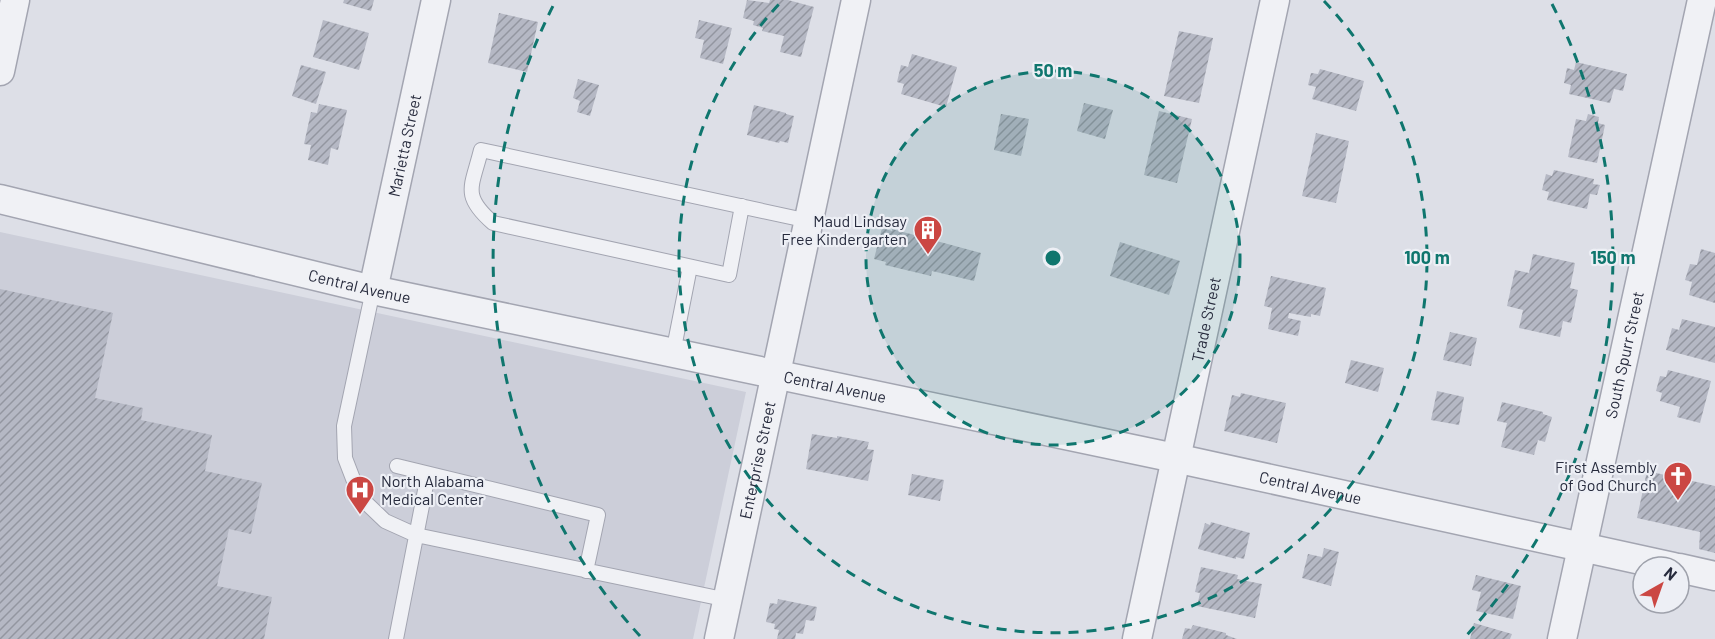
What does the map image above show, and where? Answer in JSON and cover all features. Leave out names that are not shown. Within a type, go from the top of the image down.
[{"type":"street","points":[[0,71],[15,0]]},
{"type":"street","name":"Marietta Street","points":[[373,290],[436,0]]},
{"type":"street","name":"Enterprise Street","points":[[719,639],[856,0]]},
{"type":"street","name":"Trade Street","points":[[1137,639],[1275,0]]},
{"type":"street","name":"South Spurr Street","points":[[1562,639],[1702,0]]},
{"type":"street","name":"Central Avenue","points":[[0,199],[373,290],[1175,458],[1631,558]]},
{"type":"street","points":[[1691,571],[1715,576]]},
{"type":"lane","points":[[742,206],[729,276],[493,223],[477,209],[470,191],[482,150],[742,206],[809,221]]},
{"type":"lane","points":[[673,353],[690,267]]},
{"type":"lane","points":[[373,290],[344,426],[345,459],[360,497],[385,521],[416,535],[728,600]]},
{"type":"lane","points":[[397,466],[598,515],[586,571]]},
{"type":"lane","points":[[396,639],[428,474]]},
{"type":"shaded area","name":"North Alabama Medical Center","points":[[0,232],[746,392],[693,639],[0,639]]},
{"type":"building","points":[[344,0],[374,0],[371,11],[343,3]]},
{"type":"building","points":[[747,0],[769,3],[770,0],[788,0],[814,7],[801,57],[780,52],[784,36],[762,31],[763,28],[753,25],[754,21],[743,18]]},
{"type":"building","points":[[499,13],[538,22],[527,72],[488,63]]},
{"type":"building","points":[[323,20],[369,33],[359,70],[313,57]]},
{"type":"building","points":[[699,20],[732,28],[723,64],[700,58],[704,40],[695,38]]},
{"type":"building","points":[[1179,31],[1213,38],[1199,103],[1164,96]]},
{"type":"building","points":[[912,54],[957,67],[946,107],[901,94],[904,84],[897,82],[901,65],[908,67]]},
{"type":"building","points":[[1576,62],[1627,74],[1623,91],[1614,89],[1610,103],[1569,94],[1571,85],[1564,83],[1567,68],[1574,70]]},
{"type":"building","points":[[301,65],[326,72],[316,104],[292,96]]},
{"type":"building","points":[[1320,69],[1364,81],[1356,111],[1312,99],[1316,87],[1308,85],[1311,73],[1318,74]]},
{"type":"building","points":[[578,79],[599,85],[590,116],[577,112],[580,101],[573,98]]},
{"type":"building","points":[[1084,103],[1113,110],[1105,139],[1077,131]]},
{"type":"building","points":[[319,104],[347,110],[338,150],[331,148],[328,165],[308,160],[311,145],[304,144],[311,112],[317,113]]},
{"type":"building","points":[[754,105],[794,116],[788,143],[747,135]]},
{"type":"building","points":[[1159,111],[1192,119],[1177,183],[1144,175]]},
{"type":"building","points":[[1001,114],[1029,119],[1021,156],[994,150]]},
{"type":"building","points":[[1588,114],[1599,117],[1598,123],[1605,125],[1597,163],[1568,157],[1576,119],[1586,121]]},
{"type":"building","points":[[1316,133],[1349,141],[1336,203],[1302,196]]},
{"type":"building","points":[[1554,170],[1594,179],[1593,184],[1600,185],[1597,195],[1590,194],[1587,209],[1547,200],[1549,192],[1542,190],[1546,174],[1552,176]]},
{"type":"building","name":"Maud Lindsay Free Kindergarten","points":[[882,228],[981,253],[974,281],[932,271],[931,276],[885,265],[886,262],[874,259]]},
{"type":"building","points":[[1120,242],[1180,261],[1169,295],[1110,276]]},
{"type":"building","points":[[1701,249],[1715,253],[1715,303],[1689,295],[1692,282],[1685,280],[1690,264],[1697,265]]},
{"type":"building","points":[[1533,254],[1575,263],[1570,288],[1578,290],[1571,323],[1563,321],[1560,337],[1519,328],[1523,310],[1507,306],[1515,270],[1529,273]]},
{"type":"building","points":[[1271,276],[1326,288],[1320,316],[1311,314],[1311,317],[1289,313],[1288,318],[1301,321],[1298,336],[1268,329],[1272,308],[1264,306]]},
{"type":"building","points":[[0,289],[113,313],[95,398],[143,408],[141,420],[212,435],[205,471],[262,483],[251,534],[229,529],[217,586],[272,597],[264,639],[0,639]]},
{"type":"building","points":[[1682,319],[1715,327],[1715,363],[1666,350],[1672,328],[1679,330]]},
{"type":"building","points":[[1450,332],[1477,338],[1471,366],[1443,360]]},
{"type":"building","points":[[1351,360],[1384,368],[1378,392],[1345,383]]},
{"type":"building","points":[[1668,370],[1711,381],[1700,423],[1677,417],[1680,407],[1660,401],[1662,393],[1656,391],[1660,376],[1666,377]]},
{"type":"building","points":[[1437,391],[1464,397],[1459,425],[1431,420]]},
{"type":"building","points":[[1241,393],[1286,403],[1277,443],[1224,431],[1232,395],[1240,397]]},
{"type":"building","points":[[1502,402],[1543,412],[1552,417],[1545,442],[1538,440],[1534,455],[1501,447],[1507,423],[1497,421]]},
{"type":"building","points":[[812,434],[869,442],[867,449],[874,450],[868,481],[806,469]]},
{"type":"building","name":"First Assembly of God Church","points":[[1647,471],[1715,486],[1715,553],[1699,549],[1700,532],[1637,518]]},
{"type":"building","points":[[912,474],[944,480],[940,501],[908,495]]},
{"type":"building","points":[[1211,522],[1250,533],[1244,559],[1198,549],[1205,523],[1210,525]]},
{"type":"building","points":[[1324,548],[1339,552],[1331,586],[1302,578],[1308,554],[1322,557]]},
{"type":"building","points":[[1201,567],[1238,575],[1237,579],[1262,584],[1255,618],[1197,606],[1200,593],[1195,592]]},
{"type":"building","points":[[1476,575],[1521,586],[1513,619],[1476,611],[1481,592],[1472,590]]},
{"type":"building","points":[[778,599],[817,607],[814,621],[806,620],[803,634],[796,633],[795,639],[777,639],[779,630],[774,629],[775,624],[766,622],[770,603],[777,604]]},
{"type":"building","points":[[1474,623],[1512,634],[1510,639],[1470,639]]},
{"type":"building","points":[[1193,625],[1226,633],[1237,639],[1182,639],[1185,628],[1191,629]]},
{"type":"place","name":"Maud Lindsay Free Kindergarten","points":[[928,256]]},
{"type":"place","name":"First Assembly of God Church","points":[[1678,502]]},
{"type":"place","name":"North Alabama Medical Center","points":[[360,516]]}]
